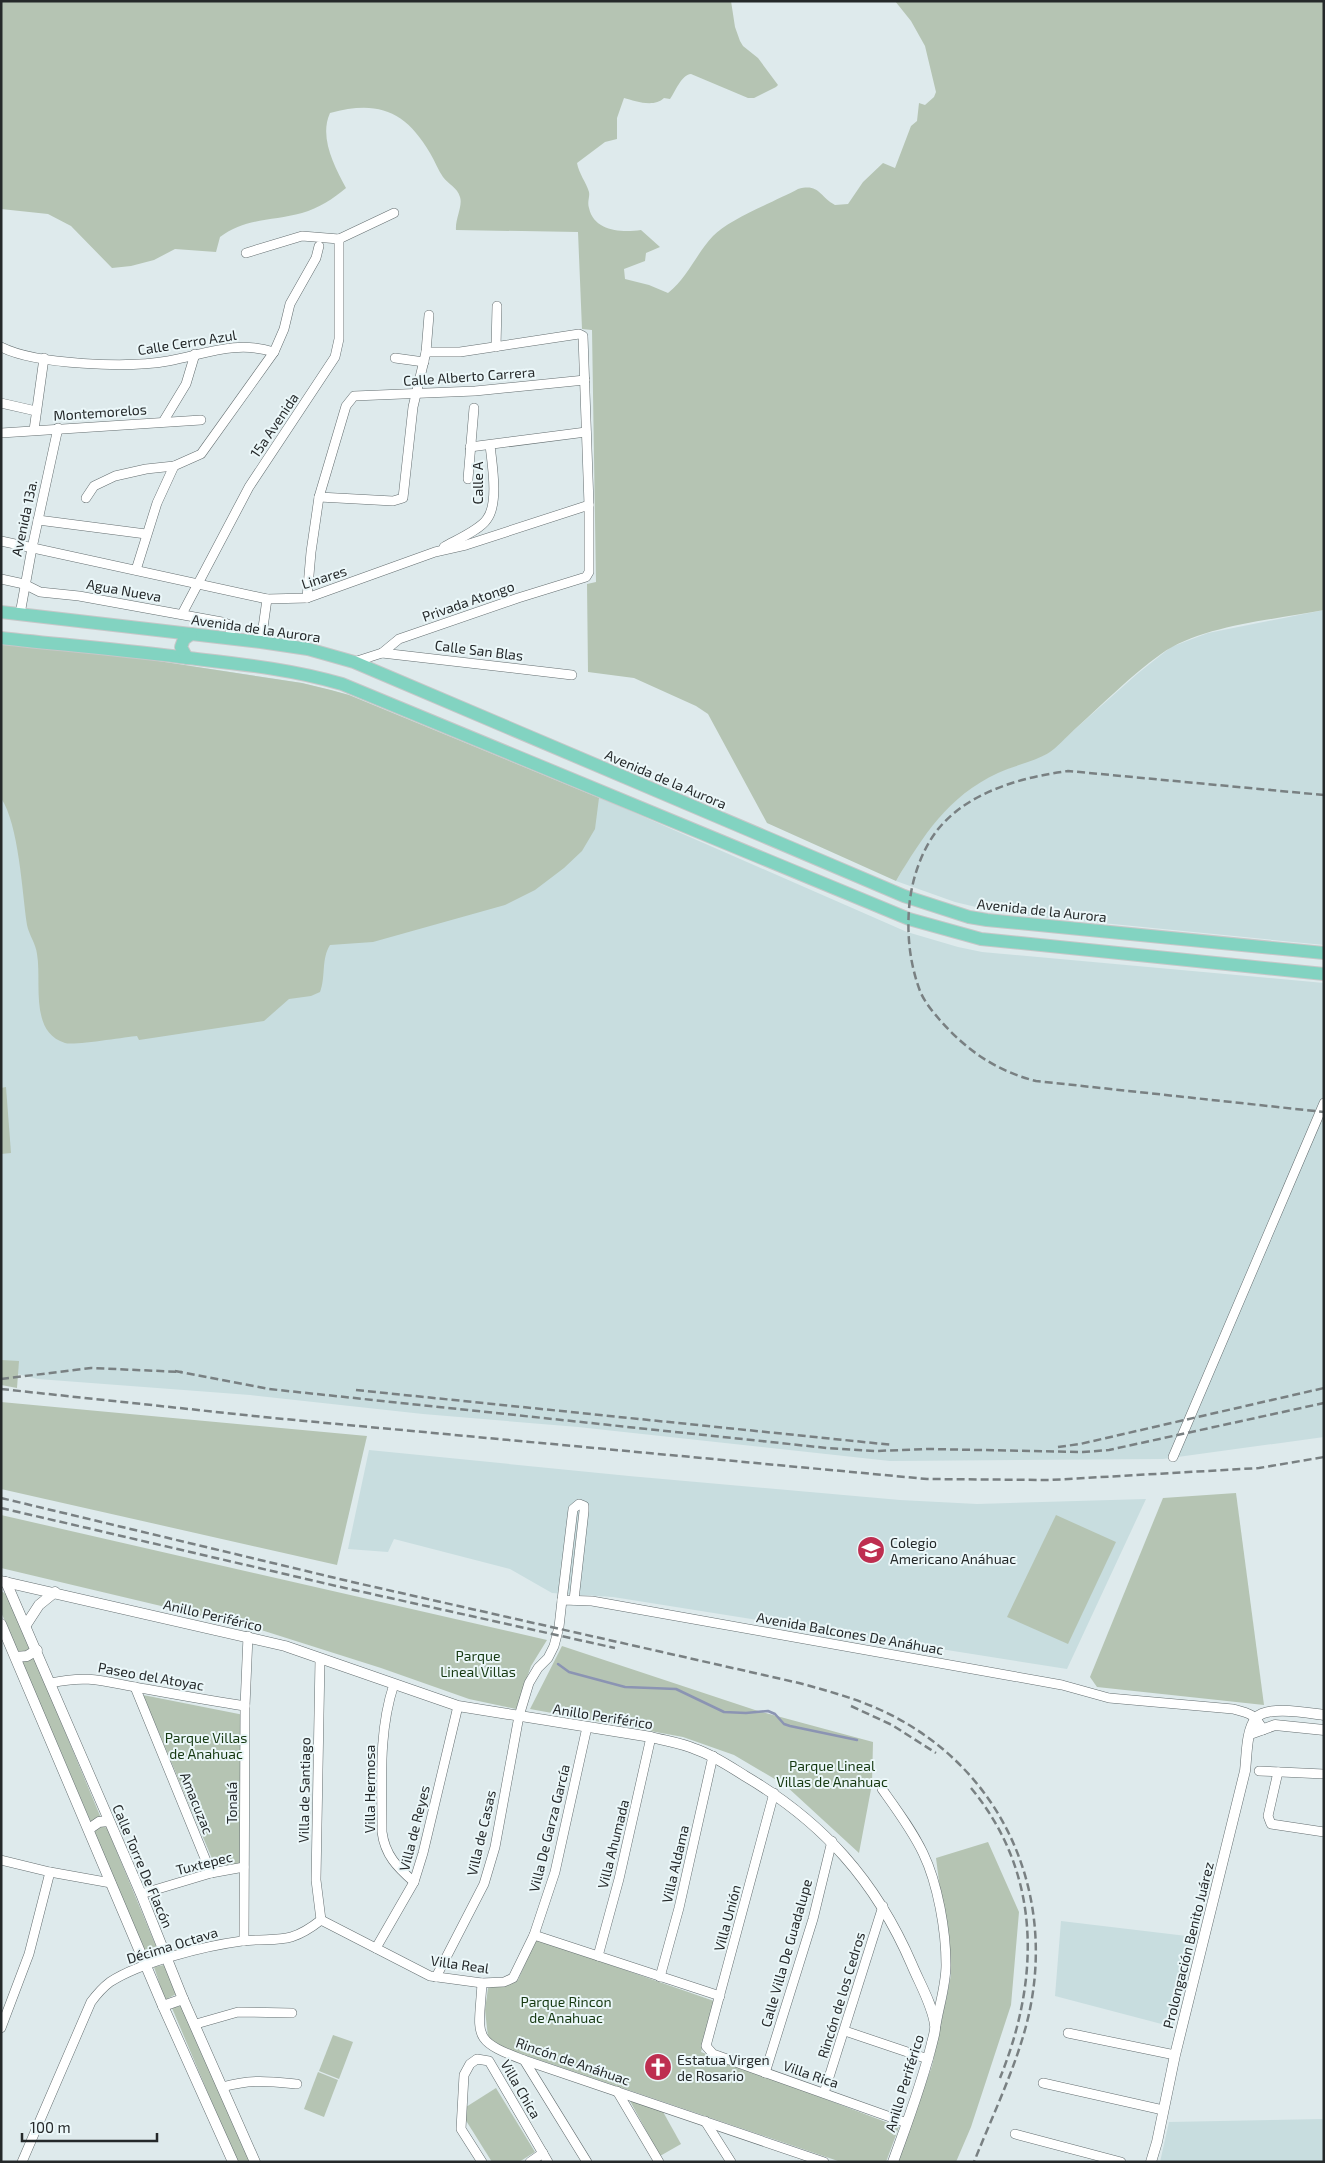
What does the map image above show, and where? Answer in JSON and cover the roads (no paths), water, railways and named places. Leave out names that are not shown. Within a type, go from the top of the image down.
[{"type":"main road","name":"Avenida de la Aurora","points":[[1,612],[261,642],[308,649],[354,662],[904,896],[969,917],[1324,953]]},
{"type":"main road","points":[[134,650],[145,646],[149,642],[146,628]]},
{"type":"main road","points":[[187,658],[181,647],[184,639],[191,634]]},
{"type":"main road","points":[[1,638],[134,650],[296,671],[342,684],[904,917],[944,930],[981,939],[1324,974]]},
{"type":"main road","points":[[1293,971],[1324,980]]},
{"type":"street","points":[[246,253],[302,236],[339,239],[394,213]]},
{"type":"street","name":"15a Avenida","points":[[182,614],[254,480],[335,357],[339,339],[339,239]]},
{"type":"street","points":[[86,498],[94,486],[115,476],[146,469],[174,466],[194,458],[204,450],[274,352],[284,329],[290,304],[316,258],[318,246]]},
{"type":"street","points":[[496,347],[497,306]]},
{"type":"street","points":[[307,598],[319,497],[393,501],[403,498],[415,395],[425,357],[429,315]]},
{"type":"street","points":[[395,358],[425,357],[579,334],[584,340],[589,505]]},
{"type":"street","name":"Calle Cerro Azul","points":[[1,347],[9,351],[80,363],[138,364],[168,361],[236,347],[257,347],[274,352]]},
{"type":"street","points":[[163,422],[186,384],[196,354]]},
{"type":"street","points":[[34,430],[44,358]]},
{"type":"street","name":"Calle Alberto Carrera","points":[[319,497],[346,406],[354,396],[415,395],[586,380]]},
{"type":"street","points":[[1,402],[36,411]]},
{"type":"street","points":[[468,479],[474,408]]},
{"type":"street","name":"Montemorelos","points":[[1,433],[201,420]]},
{"type":"street","name":"Avenida 13a.","points":[[20,614],[24,584],[58,428]]},
{"type":"street","points":[[470,447],[586,432]]},
{"type":"street","name":"Calle A","points":[[435,552],[484,523],[490,515],[494,492],[490,445]]},
{"type":"street","points":[[136,570],[157,502],[174,466]]},
{"type":"street","name":"Linares","points":[[1,541],[267,599],[307,598],[435,552],[466,545],[589,505]]},
{"type":"street","name":"Privada Atongo","points":[[354,662],[382,653],[399,639],[518,598],[586,578],[590,569],[589,505]]},
{"type":"street","points":[[38,520],[146,534]]},
{"type":"street","name":"Agua Nueva","points":[[1,579],[24,584],[40,592],[79,596],[228,624],[231,629],[231,638]]},
{"type":"street","points":[[261,642],[267,599]]},
{"type":"street","name":"Calle San Blas","points":[[382,653],[572,675]]},
{"type":"street","points":[[1173,1457],[1324,1104]]},
{"type":"street","points":[[519,1716],[533,1676],[548,1658],[554,1646],[559,1627],[567,1546],[573,1509],[579,1504],[584,1506],[584,1511],[574,1600]]},
{"type":"street","points":[[567,1546],[580,1548]]},
{"type":"street","points":[[563,1580],[575,1580]]},
{"type":"street","name":"Anillo Periférico","points":[[4,1581],[285,1646],[458,1706],[652,1737],[695,1748],[713,1756],[774,1793],[802,1814],[832,1841],[859,1872],[883,1906],[908,1955],[936,2026],[928,2058],[907,2123],[892,2162]]},
{"type":"street","name":"Calle Torre De Flacón","points":[[4,1581],[37,1650],[108,1821],[141,1894],[183,1999],[196,2024],[255,2162]]},
{"type":"street","points":[[26,1625],[39,1605],[55,1592]]},
{"type":"street","name":"Avenida Balcones De Anáhuac","points":[[562,1600],[574,1600],[1070,1686],[1109,1698],[1233,1708],[1246,1712],[1256,1718]]},
{"type":"street","points":[[1,1624],[90,1829],[163,2006],[232,2162]]},
{"type":"street","name":"Tonalá","points":[[244,1941],[245,1706],[248,1636]]},
{"type":"street","points":[[16,1657],[27,1656],[37,1650]]},
{"type":"street","name":"Villa de Santiago","points":[[320,1659],[316,1880],[321,1920]]},
{"type":"street","name":"Paseo del Atoyac","points":[[51,1683],[80,1678],[95,1678],[135,1687],[245,1706]]},
{"type":"street","name":"Villa Hermosa","points":[[394,1684],[386,1708],[383,1728],[383,1844],[388,1856],[414,1882]]},
{"type":"street","name":"Amacuzac","points":[[135,1687],[211,1873]]},
{"type":"street","name":"Villa de Reyes","points":[[376,1948],[414,1882],[424,1853],[458,1706]]},
{"type":"street","points":[[1263,1730],[1256,1718],[1274,1711],[1324,1715]]},
{"type":"street","name":"Villa de Casas","points":[[436,1977],[484,1884],[495,1846],[519,1716]]},
{"type":"street","name":"Prolongación Benito Juárez","points":[[1151,2162],[1175,2055],[1245,1771],[1250,1734],[1256,1718]]},
{"type":"street","points":[[1250,1734],[1275,1725],[1324,1730]]},
{"type":"street","name":"Villa De Garza García","points":[[534,1935],[556,1872],[587,1727]]},
{"type":"street","name":"Villa Ahumada","points":[[598,1956],[619,1880],[652,1737]]},
{"type":"street","name":"Villa Aldama","points":[[660,1976],[679,1908],[713,1756]]},
{"type":"street","points":[[1259,1771],[1324,1774]]},
{"type":"street","points":[[1278,1772],[1268,1816],[1271,1824],[1324,1832]]},
{"type":"street","points":[[882,1789],[910,1830],[924,1855],[941,1917],[946,1967],[936,2026]]},
{"type":"street","name":"Villa Unión","points":[[707,2050],[705,2042],[720,1996],[774,1793]]},
{"type":"street","points":[[90,1829],[99,1822],[108,1821]]},
{"type":"street","name":"Calle Villa De Guadalupe","points":[[765,2073],[813,1919],[832,1841]]},
{"type":"street","points":[[1,1860],[50,1872],[111,1883]]},
{"type":"street","name":"Tuxtepec","points":[[141,1894],[211,1873],[244,1868]]},
{"type":"street","points":[[1,2028],[29,1954],[50,1872]]},
{"type":"street","name":"Rincón de los Cedros","points":[[824,2093],[883,1906]]},
{"type":"street","name":"Décima Octava","points":[[22,2162],[91,2002],[98,1991],[124,1974],[146,1965],[220,1944],[244,1941],[270,1941],[293,1937],[309,1930],[321,1920]]},
{"type":"street","name":"Villa Real","points":[[321,1920],[420,1972],[436,1977],[482,1983],[504,1982],[513,1978],[534,1935]]},
{"type":"street","points":[[534,1935],[720,1996]]},
{"type":"street","name":"Rincón de Anáhuac","points":[[482,1983],[479,2028],[484,2039],[493,2047],[524,2060],[824,2162]]},
{"type":"street","points":[[163,2006],[183,1999]]},
{"type":"street","points":[[196,2024],[238,2012],[292,2012]]},
{"type":"street","points":[[845,2031],[928,2058]]},
{"type":"street","points":[[1068,2033],[1175,2055]]},
{"type":"street","name":"Villa Rica","points":[[707,2050],[713,2054],[765,2073],[907,2123]]},
{"type":"street","name":"Villa Chica","points":[[482,2162],[461,2129],[464,2075],[470,2064],[477,2059],[489,2061],[548,2162]]},
{"type":"street","points":[[524,2060],[587,2162]]},
{"type":"street","points":[[222,2087],[244,2081],[261,2080],[297,2084]]},
{"type":"street","points":[[1043,2083],[1164,2110]]},
{"type":"street","points":[[617,2092],[659,2162]]},
{"type":"street","points":[[705,2122],[731,2162]]},
{"type":"street","points":[[1016,2134],[1121,2162]]},
{"type":"street","points":[[530,2162],[543,2153]]},
{"type":"waterway","points":[[558,1664],[569,1672],[625,1687],[676,1689],[724,1712],[768,1711],[775,1714],[784,1724],[790,1726],[857,1740]]},
{"type":"railway","points":[[1324,795],[1068,771],[1016,782],[982,795],[966,804],[939,828],[927,846],[918,866],[910,898],[908,930],[914,971],[920,991],[928,1006],[949,1030],[971,1050],[995,1065],[1021,1077],[1036,1081],[1324,1112]]},
{"type":"railway","points":[[1,1379],[91,1368],[182,1372]]},
{"type":"railway","points":[[175,1371],[269,1389],[827,1448],[876,1451],[928,1449],[1083,1452],[1109,1450],[1324,1403]]},
{"type":"railway","points":[[1058,1447],[1080,1444],[1324,1388]]},
{"type":"railway","points":[[1,1389],[273,1418],[927,1479],[1050,1480],[1259,1468],[1324,1457]]},
{"type":"railway","points":[[356,1390],[893,1445]]},
{"type":"railway","points":[[1,1498],[348,1581],[799,1683],[836,1693],[872,1706],[895,1717],[933,1741],[965,1770],[992,1803],[1012,1840],[1026,1880],[1034,1922],[1036,1965],[1026,2028],[1013,2067],[974,2162]]},
{"type":"railway","points":[[1,1508],[345,1588],[615,1648]]},
{"type":"railway","points":[[851,1706],[892,1725],[936,1753]]},
{"type":"railway","points":[[971,1788],[994,1821],[1011,1856],[1022,1891],[1027,1928],[1027,1965],[1022,2003],[1013,2041],[1000,2078]]},
{"type":"place","name":"Colegio Americano Anáhuac","points":[[871,1550]]},
{"type":"place","name":"Estatua Virgen de Rosario","points":[[658,2067]]},
{"type":"park label","name":"Parque Lineal Villas","points":[[478,1664]]},
{"type":"park label","name":"Parque Villas de Anahuac","points":[[206,1745]]},
{"type":"park label","name":"Parque Lineal Villas de Anahuac","points":[[832,1774]]},
{"type":"park label","name":"Parque Rincon de Anahuac","points":[[566,2009]]}]
